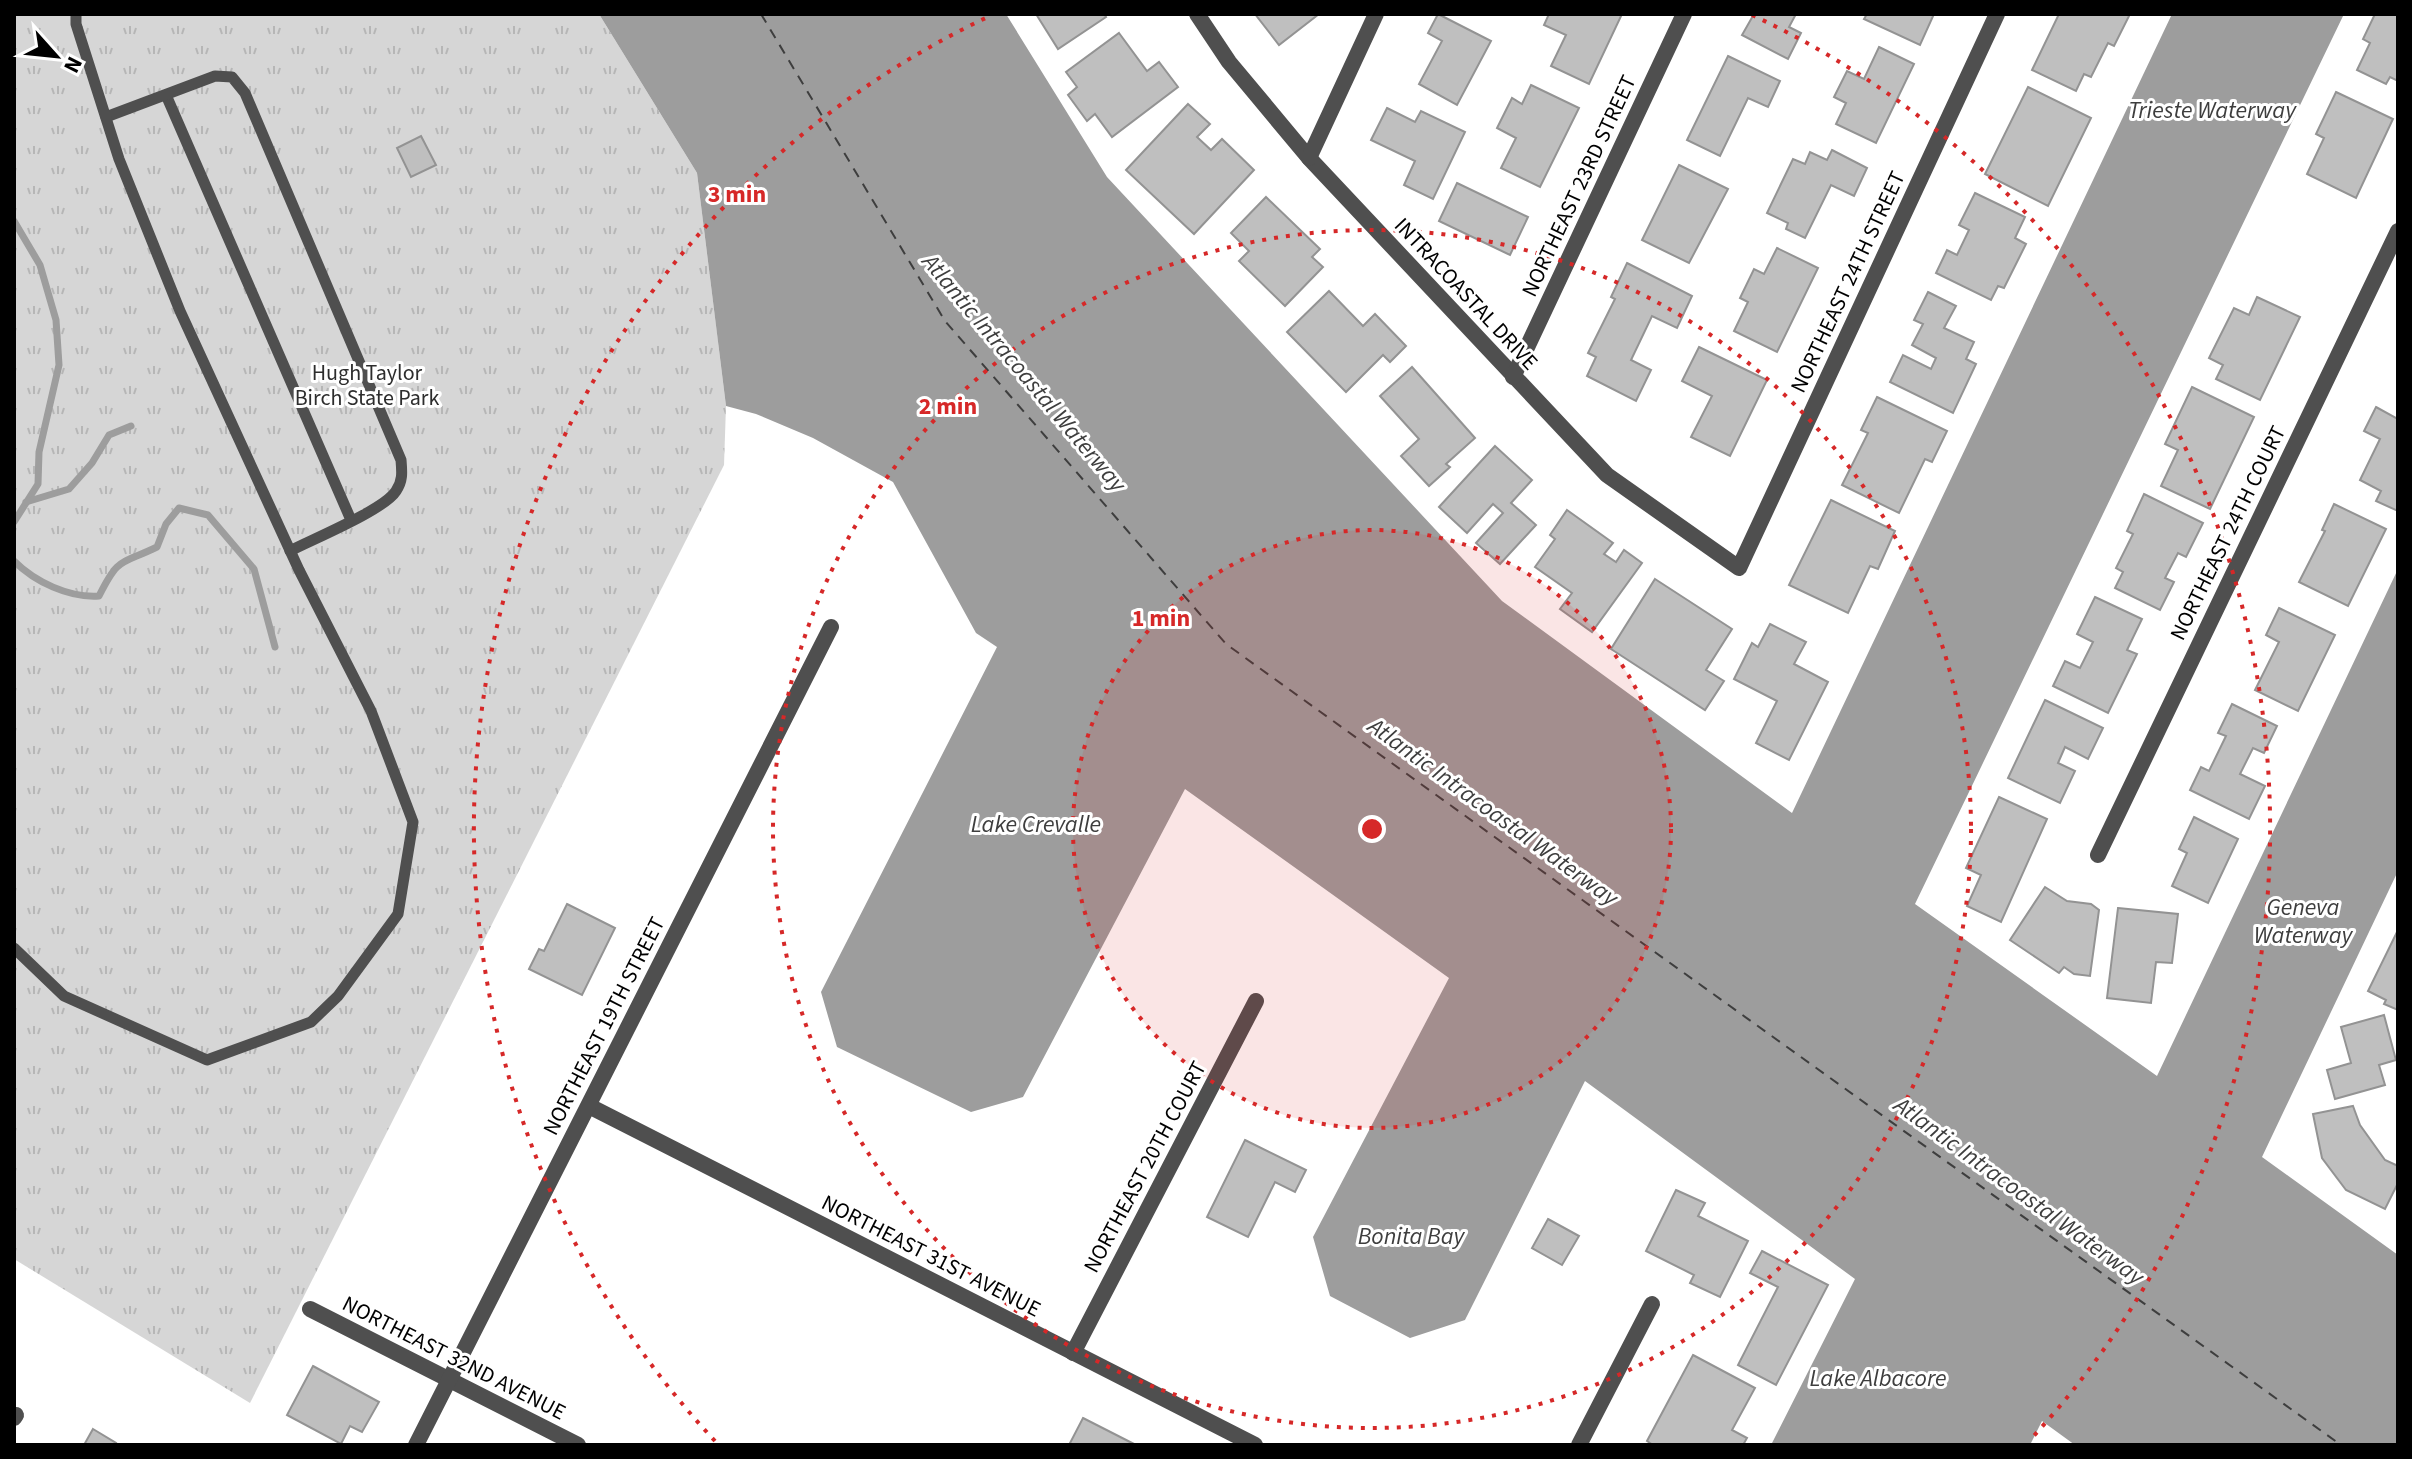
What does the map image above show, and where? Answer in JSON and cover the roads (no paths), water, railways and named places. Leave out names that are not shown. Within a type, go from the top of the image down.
[{"type":"street","name":"INTRACOASTAL DRIVE","points":[[1197,14],[1229,62],[1309,158],[1607,475],[1739,568]]},
{"type":"street","points":[[1309,158],[1376,14]]},
{"type":"street","name":"NORTHEAST 23RD STREET","points":[[1513,377],[1684,14]]},
{"type":"street","name":"NORTHEAST 24TH STREET","points":[[1739,568],[1997,14]]},
{"type":"street","name":"NORTHEAST 24TH COURT","points":[[2098,855],[2398,231]]},
{"type":"street","name":"NORTHEAST 19TH STREET","points":[[416,1445],[831,627]]},
{"type":"street","name":"NORTHEAST 20TH COURT","points":[[1073,1353],[1256,1001]]},
{"type":"street","name":"NORTHEAST 31ST AVENUE","points":[[589,1106],[1255,1445]]},
{"type":"street","points":[[1579,1445],[1652,1304]]},
{"type":"street","name":"NORTHEAST 32ND AVENUE","points":[[310,1309],[578,1445]]},
{"type":"lane","points":[[14,948],[64,996],[207,1060],[311,1022],[338,996],[398,914],[413,822],[371,711],[290,551],[180,311],[119,159],[76,24],[76,14]]},
{"type":"lane","points":[[106,117],[215,76],[232,77],[245,93],[401,460],[402,478],[395,494],[378,507],[290,551]]},
{"type":"lane","points":[[166,95],[351,520]]},
{"type":"water","points":[[599,14],[1006,14],[1107,177],[1502,601],[1792,813],[2172,14],[2344,14],[1915,904],[2157,1076],[2398,569],[2398,871],[2262,1157],[2398,1255],[2398,1445],[2075,1445],[2042,1421],[2030,1445],[1771,1445],[1855,1279],[1585,1081],[1465,1320],[1410,1338],[1330,1296],[1313,1237],[1449,978],[1185,789],[1023,1097],[971,1112],[837,1047],[821,992],[997,647],[976,633],[893,482],[813,438],[756,414],[726,406],[697,173]]},
{"type":"waterway","points":[[14,221],[40,265],[56,320],[59,365],[39,452],[38,484],[14,522]]},
{"type":"waterway","points":[[26,502],[69,489],[92,463],[109,435],[131,426]]},
{"type":"waterway","points":[[14,561],[32,576],[53,587],[76,594],[99,596],[116,568],[157,547],[166,524],[179,508],[208,515],[254,569],[275,647]]},
{"type":"water label","name":"Trieste Waterway","points":[[2212,110]]},
{"type":"water label","name":"Atlantic Intracoastal Waterway","points":[[1024,373]]},
{"type":"water label","name":"Atlantic Intracoastal Waterway","points":[[1493,812]]},
{"type":"water label","name":"Lake Crevalle","points":[[1036,824]]},
{"type":"water label","name":"Geneva Waterway","points":[[2303,921]]},
{"type":"water label","name":"Atlantic Intracoastal Waterway","points":[[2019,1191]]},
{"type":"water label","name":"Bonita Bay","points":[[1411,1236]]},
{"type":"water label","name":"Lake Albacore","points":[[1878,1378]]},
{"type":"park label","name":"Hugh Taylor Birch State Park","points":[[367,386]]}]
